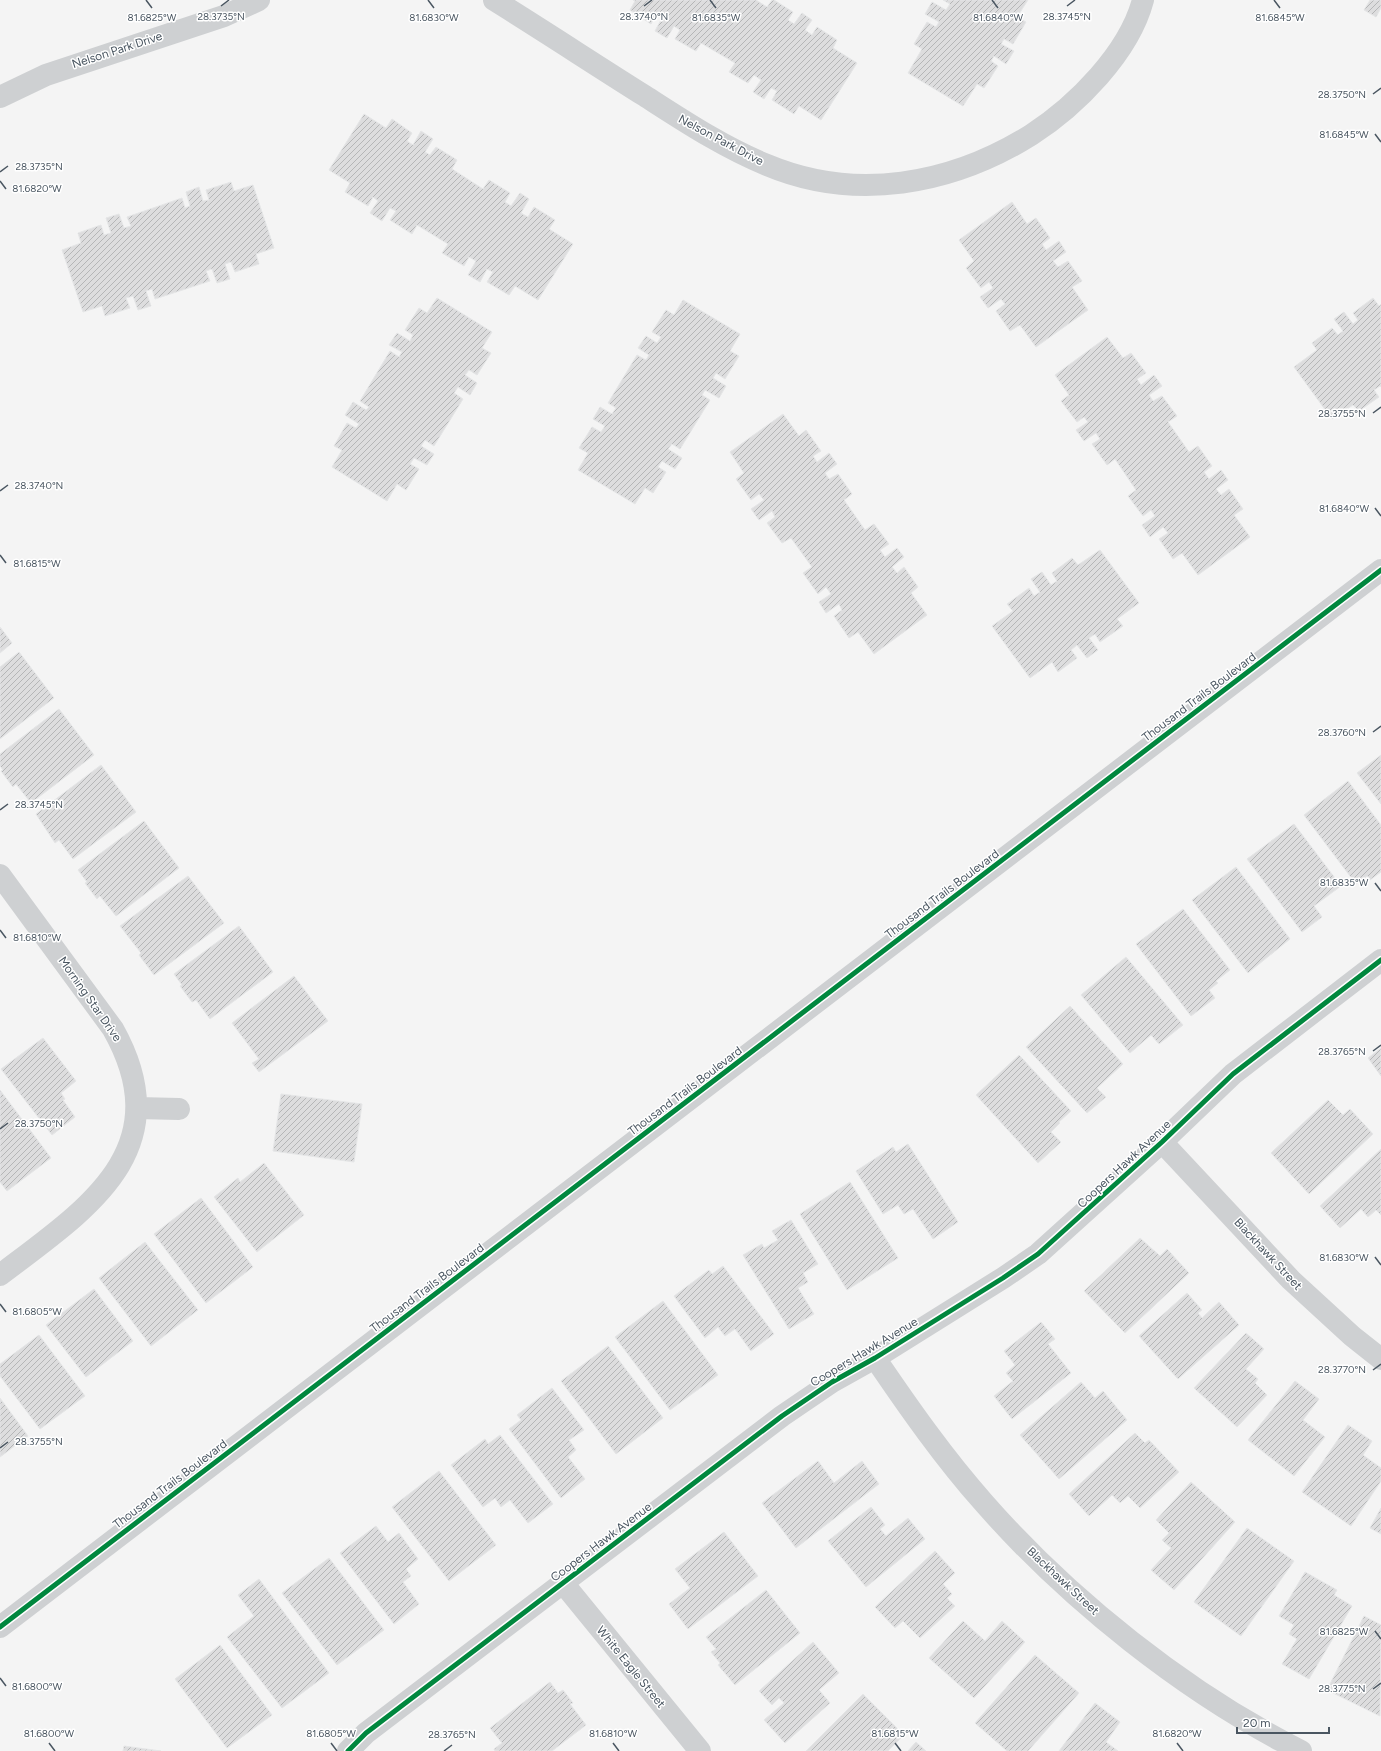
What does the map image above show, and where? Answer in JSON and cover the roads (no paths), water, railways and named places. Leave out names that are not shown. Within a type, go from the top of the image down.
[{"type":"street","name":"Nelson Park Drive","points":[[0,98],[25,84],[59,70],[224,16],[259,0]]},
{"type":"street","name":"Nelson Park Drive","points":[[494,0],[702,132],[741,153],[768,165],[820,180],[847,184],[877,185],[910,182],[965,168],[1018,143],[1044,127],[1091,85],[1111,61],[1129,33],[1143,0]]},
{"type":"street","name":"Thousand Trails Boulevard","points":[[0,1626],[1381,570]]},
{"type":"street","name":"Morning Star Drive","points":[[0,875],[113,1029],[123,1046],[131,1067],[136,1088],[137,1108],[135,1128],[128,1150],[117,1171],[103,1189],[66,1224],[0,1275]]},
{"type":"street","name":"Coopers Hawk Avenue","points":[[348,1751],[366,1733],[782,1416],[832,1382],[875,1358],[1003,1278],[1038,1254],[1162,1142],[1233,1074],[1381,960]]},
{"type":"street","points":[[137,1108],[179,1109]]},
{"type":"street","name":"Blackhawk Street","points":[[1162,1142],[1291,1280],[1352,1336],[1381,1359]]},
{"type":"street","name":"Blackhawk Street","points":[[875,1358],[926,1432],[984,1503],[1046,1568],[1118,1631],[1201,1692],[1272,1736],[1301,1751]]},
{"type":"street","name":"White Eagle Street","points":[[563,1583],[700,1751]]}]
